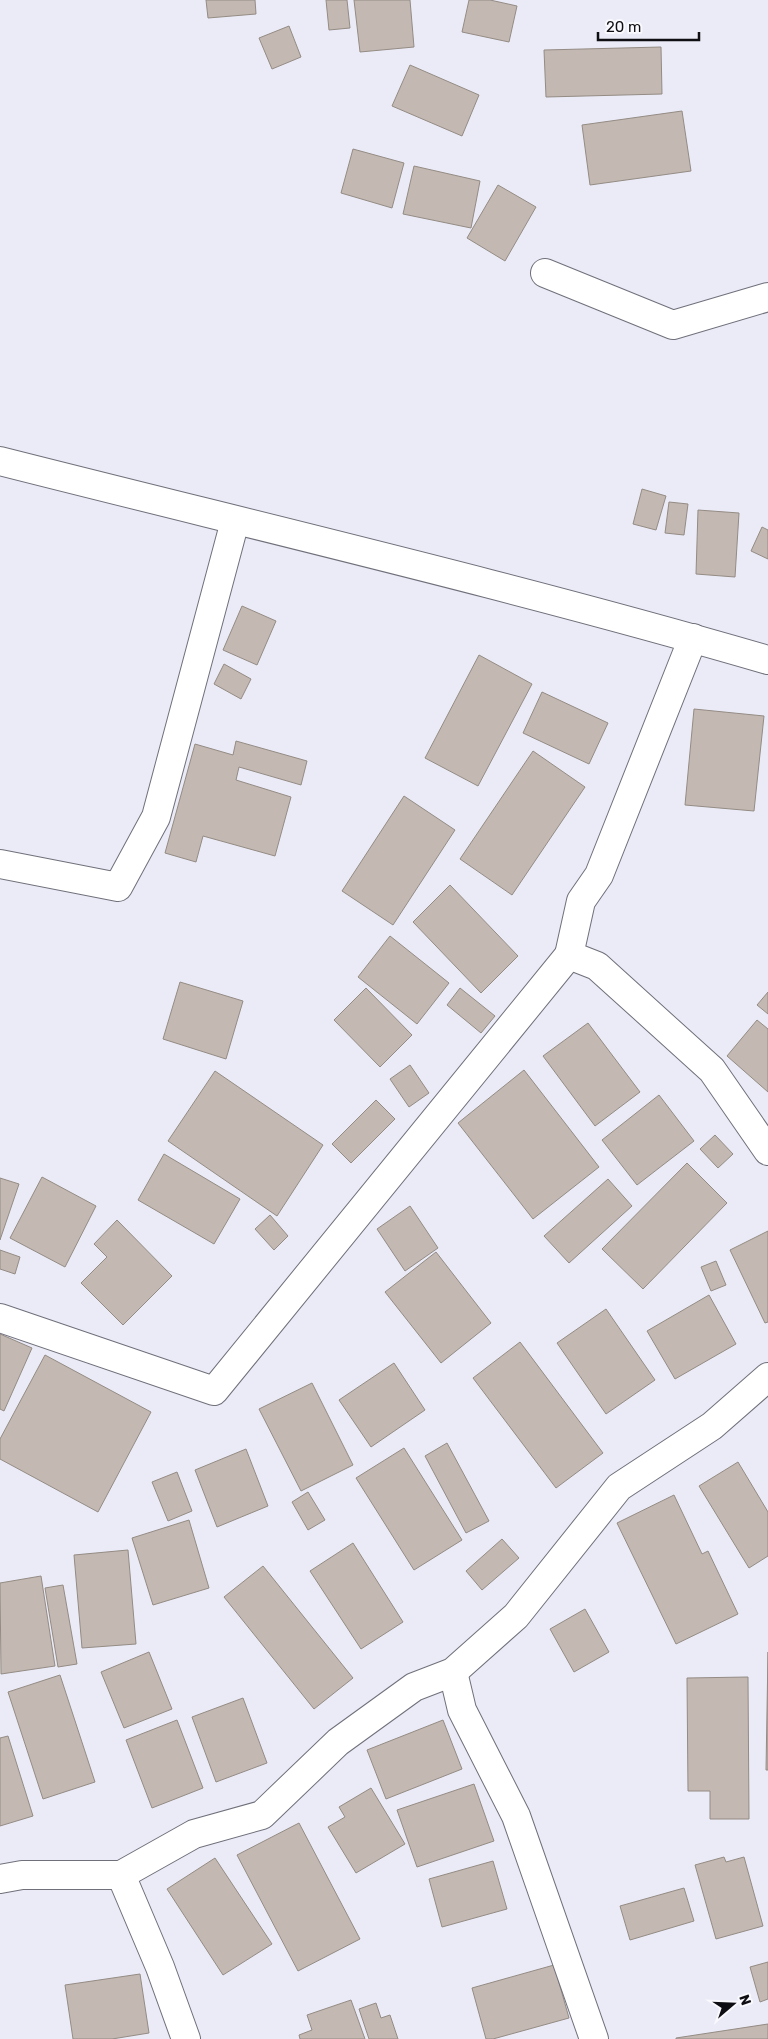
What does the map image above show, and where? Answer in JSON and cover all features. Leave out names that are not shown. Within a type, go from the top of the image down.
[{"type":"street","points":[[545,273],[673,325],[768,297]]},
{"type":"street","points":[[0,461],[693,638],[768,660]]},
{"type":"street","points":[[0,864],[118,887],[156,817],[234,521]]},
{"type":"street","points":[[0,1318],[214,1391],[569,955],[581,901],[599,875],[693,638]]},
{"type":"street","points":[[569,955],[597,966],[712,1070],[768,1151]]},
{"type":"street","points":[[0,1879],[22,1876],[121,1875],[194,1834],[262,1815],[338,1742],[414,1687],[453,1672],[516,1616],[619,1487],[712,1426],[768,1377]]},
{"type":"street","points":[[453,1672],[462,1710],[516,1816],[594,2039]]},
{"type":"street","points":[[121,1875],[160,1967],[186,2039]]},
{"type":"building","points":[[206,0],[255,0],[256,14],[208,18]]},
{"type":"building","points":[[326,0],[347,0],[350,28],[329,30]]},
{"type":"building","points":[[354,0],[410,0],[414,47],[360,52]]},
{"type":"building","points":[[469,0],[490,0],[517,6],[509,42],[462,32]]},
{"type":"building","points":[[289,26],[301,57],[272,69],[259,38]]},
{"type":"building","points":[[661,47],[662,94],[546,97],[544,50]]},
{"type":"building","points":[[410,65],[479,95],[462,136],[392,106]]},
{"type":"building","points":[[682,111],[691,171],[590,185],[582,125]]},
{"type":"building","points":[[353,149],[404,163],[392,208],[341,193]]},
{"type":"building","points":[[414,166],[480,181],[471,228],[403,214]]},
{"type":"building","points":[[498,185],[536,207],[505,261],[467,238]]},
{"type":"building","points":[[642,489],[666,496],[656,530],[633,524]]},
{"type":"building","points":[[669,502],[688,504],[684,535],[665,533]]},
{"type":"building","points":[[698,510],[739,513],[735,577],[696,574]]},
{"type":"building","points":[[762,527],[768,530],[768,559],[751,551]]},
{"type":"building","points":[[242,606],[276,621],[257,665],[223,650]]},
{"type":"building","points":[[479,655],[532,684],[478,786],[425,758]]},
{"type":"building","points":[[224,664],[251,679],[241,699],[214,684]]},
{"type":"building","points":[[542,692],[608,723],[589,764],[523,733]]},
{"type":"building","points":[[694,709],[764,716],[754,811],[685,805]]},
{"type":"building","points":[[236,741],[307,761],[301,785],[239,767],[236,780],[291,797],[275,856],[203,836],[196,862],[165,853],[195,744],[233,755]]},
{"type":"building","points":[[533,751],[585,787],[512,895],[460,859]]},
{"type":"building","points":[[404,796],[455,830],[393,925],[342,891]]},
{"type":"building","points":[[450,885],[518,956],[481,993],[413,922]]},
{"type":"building","points":[[390,936],[449,983],[417,1024],[358,977]]},
{"type":"building","points":[[180,982],[243,1001],[226,1059],[163,1039]]},
{"type":"building","points":[[366,988],[412,1035],[380,1067],[334,1020]]},
{"type":"building","points":[[460,988],[495,1016],[481,1033],[447,1005]]},
{"type":"building","points":[[768,992],[768,1014],[757,1005]]},
{"type":"building","points":[[757,1020],[768,1029],[768,1092],[727,1056]]},
{"type":"building","points":[[588,1023],[640,1092],[595,1126],[543,1056]]},
{"type":"building","points":[[410,1065],[429,1093],[409,1107],[390,1079]]},
{"type":"building","points":[[524,1070],[599,1167],[533,1219],[458,1123]]},
{"type":"building","points":[[215,1071],[323,1145],[277,1216],[168,1141]]},
{"type":"building","points":[[659,1095],[694,1141],[637,1185],[602,1140]]},
{"type":"building","points":[[376,1100],[395,1119],[351,1163],[332,1144]]},
{"type":"building","points":[[715,1135],[733,1154],[718,1168],[700,1149]]},
{"type":"building","points":[[164,1154],[240,1199],[214,1244],[138,1200]]},
{"type":"building","points":[[687,1163],[727,1203],[643,1289],[602,1249]]},
{"type":"building","points":[[42,1177],[96,1206],[65,1267],[10,1238]]},
{"type":"building","points":[[0,1178],[19,1184],[0,1240]]},
{"type":"building","points":[[608,1179],[632,1206],[569,1263],[544,1236]]},
{"type":"building","points":[[410,1206],[438,1248],[405,1271],[377,1229]]},
{"type":"building","points":[[270,1215],[288,1236],[274,1250],[255,1229]]},
{"type":"building","points":[[117,1220],[172,1276],[123,1325],[81,1283],[107,1257],[94,1244]]},
{"type":"building","points":[[768,1231],[768,1322],[765,1323],[730,1250]]},
{"type":"building","points":[[0,1250],[20,1257],[15,1274],[0,1269]]},
{"type":"building","points":[[436,1252],[491,1323],[441,1363],[385,1292]]},
{"type":"building","points":[[716,1261],[726,1285],[711,1291],[701,1267]]},
{"type":"building","points":[[709,1295],[736,1344],[675,1379],[647,1331]]},
{"type":"building","points":[[606,1309],[655,1380],[606,1414],[557,1343]]},
{"type":"building","points":[[0,1334],[32,1348],[4,1411],[0,1409]]},
{"type":"building","points":[[520,1342],[603,1453],[556,1488],[473,1378]]},
{"type":"building","points":[[45,1355],[151,1412],[98,1512],[0,1459],[0,1439]]},
{"type":"building","points":[[394,1363],[425,1410],[371,1447],[339,1400]]},
{"type":"building","points":[[312,1383],[353,1465],[301,1491],[259,1409]]},
{"type":"building","points":[[447,1443],[489,1521],[466,1533],[425,1456]]},
{"type":"building","points":[[404,1448],[462,1540],[414,1570],[356,1478]]},
{"type":"building","points":[[246,1449],[268,1506],[217,1527],[195,1470]]},
{"type":"building","points":[[738,1462],[768,1512],[768,1556],[749,1568],[699,1486]]},
{"type":"building","points":[[177,1472],[192,1511],[168,1521],[152,1482]]},
{"type":"building","points":[[308,1492],[325,1520],[308,1530],[292,1502]]},
{"type":"building","points":[[674,1495],[702,1554],[708,1551],[738,1614],[676,1644],[617,1523]]},
{"type":"building","points":[[189,1520],[209,1588],[153,1605],[132,1538]]},
{"type":"building","points":[[502,1539],[519,1558],[482,1590],[466,1571]]},
{"type":"building","points":[[353,1543],[403,1622],[361,1649],[310,1571]]},
{"type":"building","points":[[128,1550],[136,1644],[82,1648],[74,1555]]},
{"type":"building","points":[[263,1566],[353,1678],[314,1709],[224,1597]]},
{"type":"building","points":[[41,1576],[55,1666],[1,1674],[0,1583]]},
{"type":"building","points":[[63,1585],[77,1664],[58,1667],[45,1588]]},
{"type":"building","points":[[585,1609],[609,1652],[574,1672],[550,1629]]},
{"type":"building","points":[[149,1652],[172,1709],[124,1728],[101,1672]]},
{"type":"building","points":[[768,1652],[768,1770],[766,1770]]},
{"type":"building","points":[[60,1675],[95,1782],[43,1799],[8,1692]]},
{"type":"building","points":[[748,1677],[749,1819],[710,1819],[710,1791],[688,1791],[687,1678]]},
{"type":"building","points":[[243,1698],[267,1763],[216,1782],[192,1717]]},
{"type":"building","points":[[177,1720],[203,1788],[152,1808],[126,1740]]},
{"type":"building","points":[[443,1720],[462,1769],[386,1799],[367,1750]]},
{"type":"building","points":[[8,1736],[33,1816],[0,1826],[0,1738]]},
{"type":"building","points":[[474,1784],[494,1841],[417,1867],[397,1810]]},
{"type":"building","points":[[371,1788],[405,1844],[356,1873],[328,1827],[345,1817],[339,1807]]},
{"type":"building","points":[[299,1823],[360,1939],[298,1971],[237,1855]]},
{"type":"building","points":[[724,1857],[726,1862],[744,1857],[763,1926],[716,1939],[695,1865]]},
{"type":"building","points":[[215,1858],[272,1944],[223,1975],[167,1889]]},
{"type":"building","points":[[493,1861],[507,1909],[442,1927],[429,1879]]},
{"type":"building","points":[[684,1888],[694,1921],[630,1940],[620,1906]]},
{"type":"building","points":[[768,1962],[768,1999],[760,2002],[750,1967]]},
{"type":"building","points":[[554,1965],[569,2018],[493,2039],[486,2039],[472,1988]]},
{"type":"building","points":[[140,1974],[149,2033],[112,2039],[73,2039],[65,1985]]},
{"type":"building","points":[[351,2000],[365,2039],[300,2039],[299,2035],[312,2030],[307,2015]]},
{"type":"building","points":[[376,2003],[381,2018],[390,2015],[398,2039],[369,2039],[359,2009]]},
{"type":"building","points":[[768,2024],[768,2039],[676,2039],[676,2038]]}]
